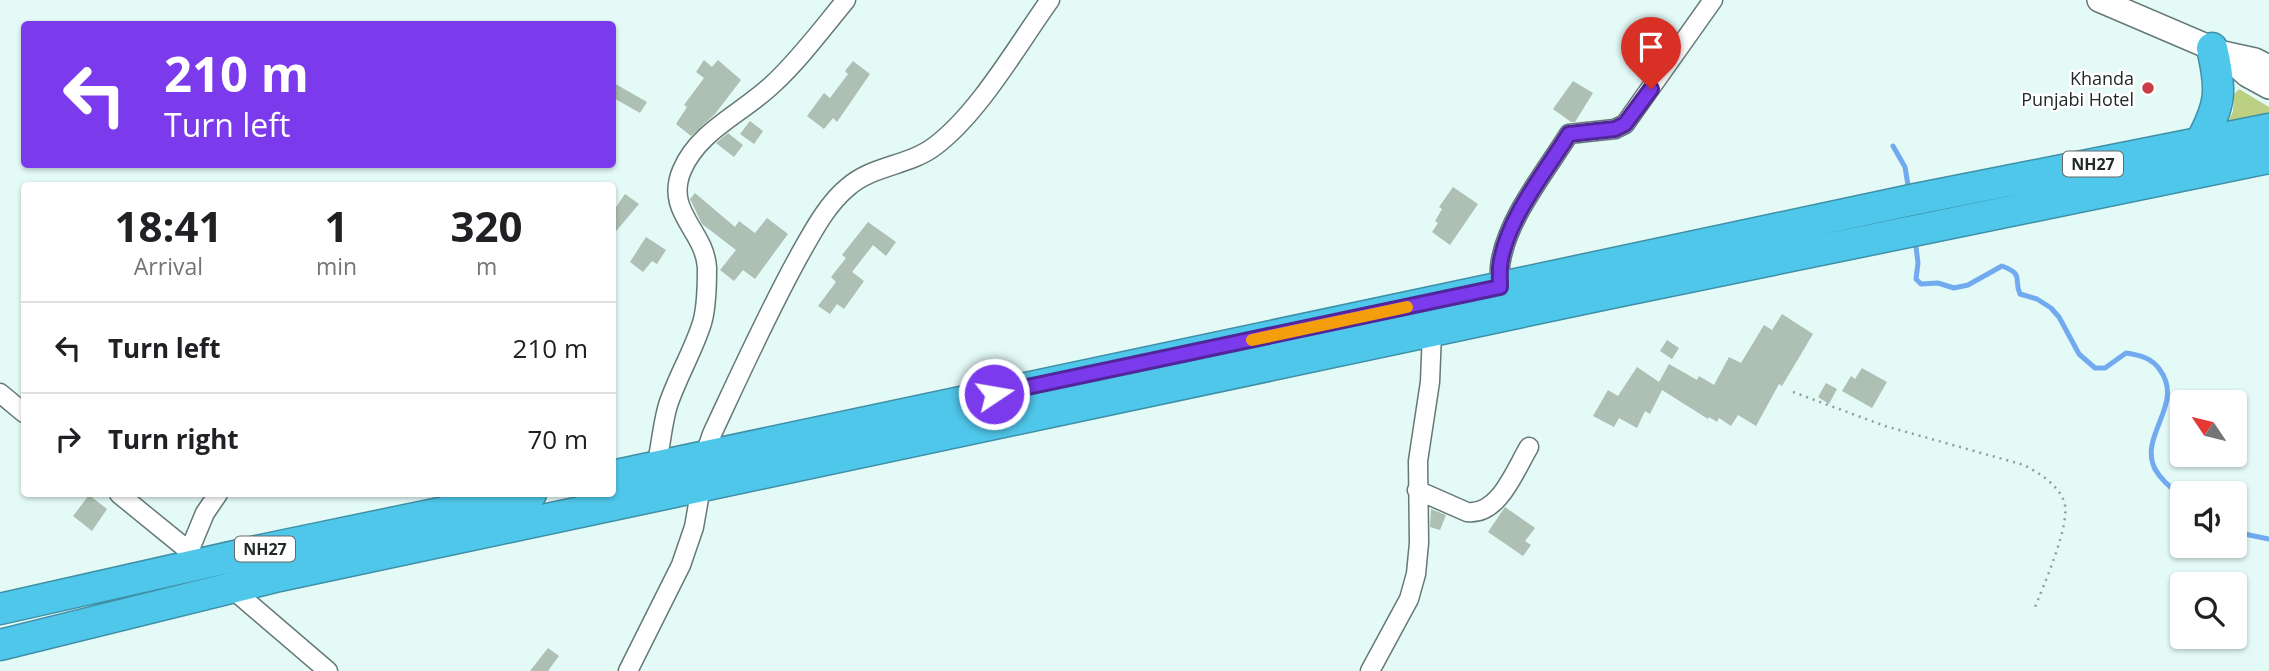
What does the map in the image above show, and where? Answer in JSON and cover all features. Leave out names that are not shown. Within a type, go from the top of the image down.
[{"type":"highway","points":[[2200,143],[2216,109],[2220,89],[2217,51]]},
{"type":"highway","name":"NH27","points":[[616,475],[1916,199],[2269,129]]},
{"type":"highway","name":"NH27","points":[[0,645],[231,588],[701,487],[1867,240],[2269,158]]},
{"type":"highway","name":"NH27","points":[[0,609],[186,559],[515,497]]},
{"type":"street","points":[[656,467],[666,413],[702,323],[707,267],[700,243],[677,199],[676,188],[682,170],[694,148],[771,86],[801,55],[846,0]]},
{"type":"street","points":[[704,457],[712,434],[776,298],[813,232],[832,205],[848,187],[877,169],[904,162],[933,148],[964,120],[1050,0]]},
{"type":"street","points":[[1500,287],[1500,261],[1507,238],[1569,134],[1615,129],[1625,124],[1713,0]]},
{"type":"street","points":[[2099,0],[2217,51],[2255,60],[2269,68]]},
{"type":"street","points":[[2217,51],[2269,87]]},
{"type":"street","points":[[1370,671],[1409,599],[1416,574],[1419,543],[1418,461],[1430,382],[1432,332]]},
{"type":"street","points":[[0,393],[21,410]]},
{"type":"street","points":[[1417,490],[1467,512],[1485,510],[1506,486],[1528,447]]},
{"type":"street","points":[[628,671],[681,565],[694,527],[701,487]]},
{"type":"street","points":[[122,497],[186,559],[205,513],[216,497]]},
{"type":"street","points":[[231,588],[328,671]]},
{"type":"path","points":[[1793,392],[1885,426],[2024,465],[2040,474],[2060,494],[2066,517],[2034,610]]},
{"type":"green space","points":[[2239,89],[2269,107],[2269,122],[2226,127],[2233,111],[2234,94]]},
{"type":"building","points":[[704,60],[712,67],[718,60],[741,80],[715,114],[691,136],[676,124],[687,107],[684,105],[704,78],[696,72]]},
{"type":"building","points":[[853,61],[870,74],[837,122],[833,118],[824,129],[807,116],[824,93],[830,98],[848,74],[845,71]]},
{"type":"building","points":[[1573,81],[1593,93],[1575,122],[1571,122],[1553,109]]},
{"type":"building","points":[[616,84],[647,102],[640,113],[616,99]]},
{"type":"building","points":[[750,121],[763,131],[754,144],[740,134]]},
{"type":"building","points":[[728,133],[743,145],[734,157],[716,143]]},
{"type":"building","points":[[1453,187],[1478,204],[1450,245],[1432,232],[1442,209],[1439,207]]},
{"type":"building","points":[[695,193],[735,227],[739,221],[755,233],[767,218],[788,234],[755,279],[743,270],[734,281],[720,270],[736,250],[702,224],[690,199]]},
{"type":"building","points":[[625,194],[639,204],[616,231],[616,207]]},
{"type":"building","points":[[868,222],[896,242],[886,256],[873,245],[852,272],[864,281],[844,309],[837,304],[830,314],[818,306],[836,282],[831,277],[846,258],[842,255]]},
{"type":"building","points":[[646,237],[666,250],[657,264],[652,261],[643,272],[630,262]]},
{"type":"building","points":[[1782,314],[1813,334],[1782,386],[1779,384],[1756,426],[1738,415],[1731,426],[1719,418],[1717,422],[1709,417],[1708,419],[1662,390],[1650,414],[1645,411],[1637,428],[1619,418],[1614,427],[1593,416],[1608,390],[1618,396],[1637,367],[1659,382],[1669,364],[1697,380],[1699,376],[1714,385],[1729,357],[1741,363],[1764,325],[1772,330]]},
{"type":"building","points":[[1667,340],[1679,348],[1672,359],[1660,351]]},
{"type":"building","points":[[1862,368],[1887,382],[1872,408],[1842,391],[1851,376],[1855,379]]},
{"type":"building","points":[[1826,383],[1837,389],[1829,404],[1818,397]]},
{"type":"building","points":[[87,497],[92,497],[107,509],[92,531],[73,516]]},
{"type":"building","points":[[1505,507],[1535,528],[1525,541],[1531,545],[1523,556],[1488,532]]},
{"type":"building","points":[[1431,509],[1446,515],[1440,530],[1430,527]]},
{"type":"building","points":[[548,648],[559,656],[548,671],[530,671]]},
{"type":"waterway","points":[[1893,146],[1905,167],[1909,191]]},
{"type":"waterway","points":[[1915,239],[1918,263],[1916,279],[1921,284],[1938,283],[1954,288],[1968,285],[2002,266],[2016,275],[2020,294],[2037,299],[2051,308],[2059,317],[2079,354],[2095,368],[2105,368],[2126,353],[2145,358],[2157,366],[2166,383],[2167,395],[2152,444],[2151,457],[2160,477],[2170,486]]},
{"type":"waterway","points":[[2247,534],[2269,539]]},
{"type":"slow traffic","points":[[1252,340],[1407,307]]},
{"type":"place","name":"Khanda Punjabi Hotel","points":[[2148,88]]},
{"type":"route","points":[[994,394],[1500,287],[1500,261],[1507,238],[1569,134],[1615,129],[1625,124],[1651,89]]}]
